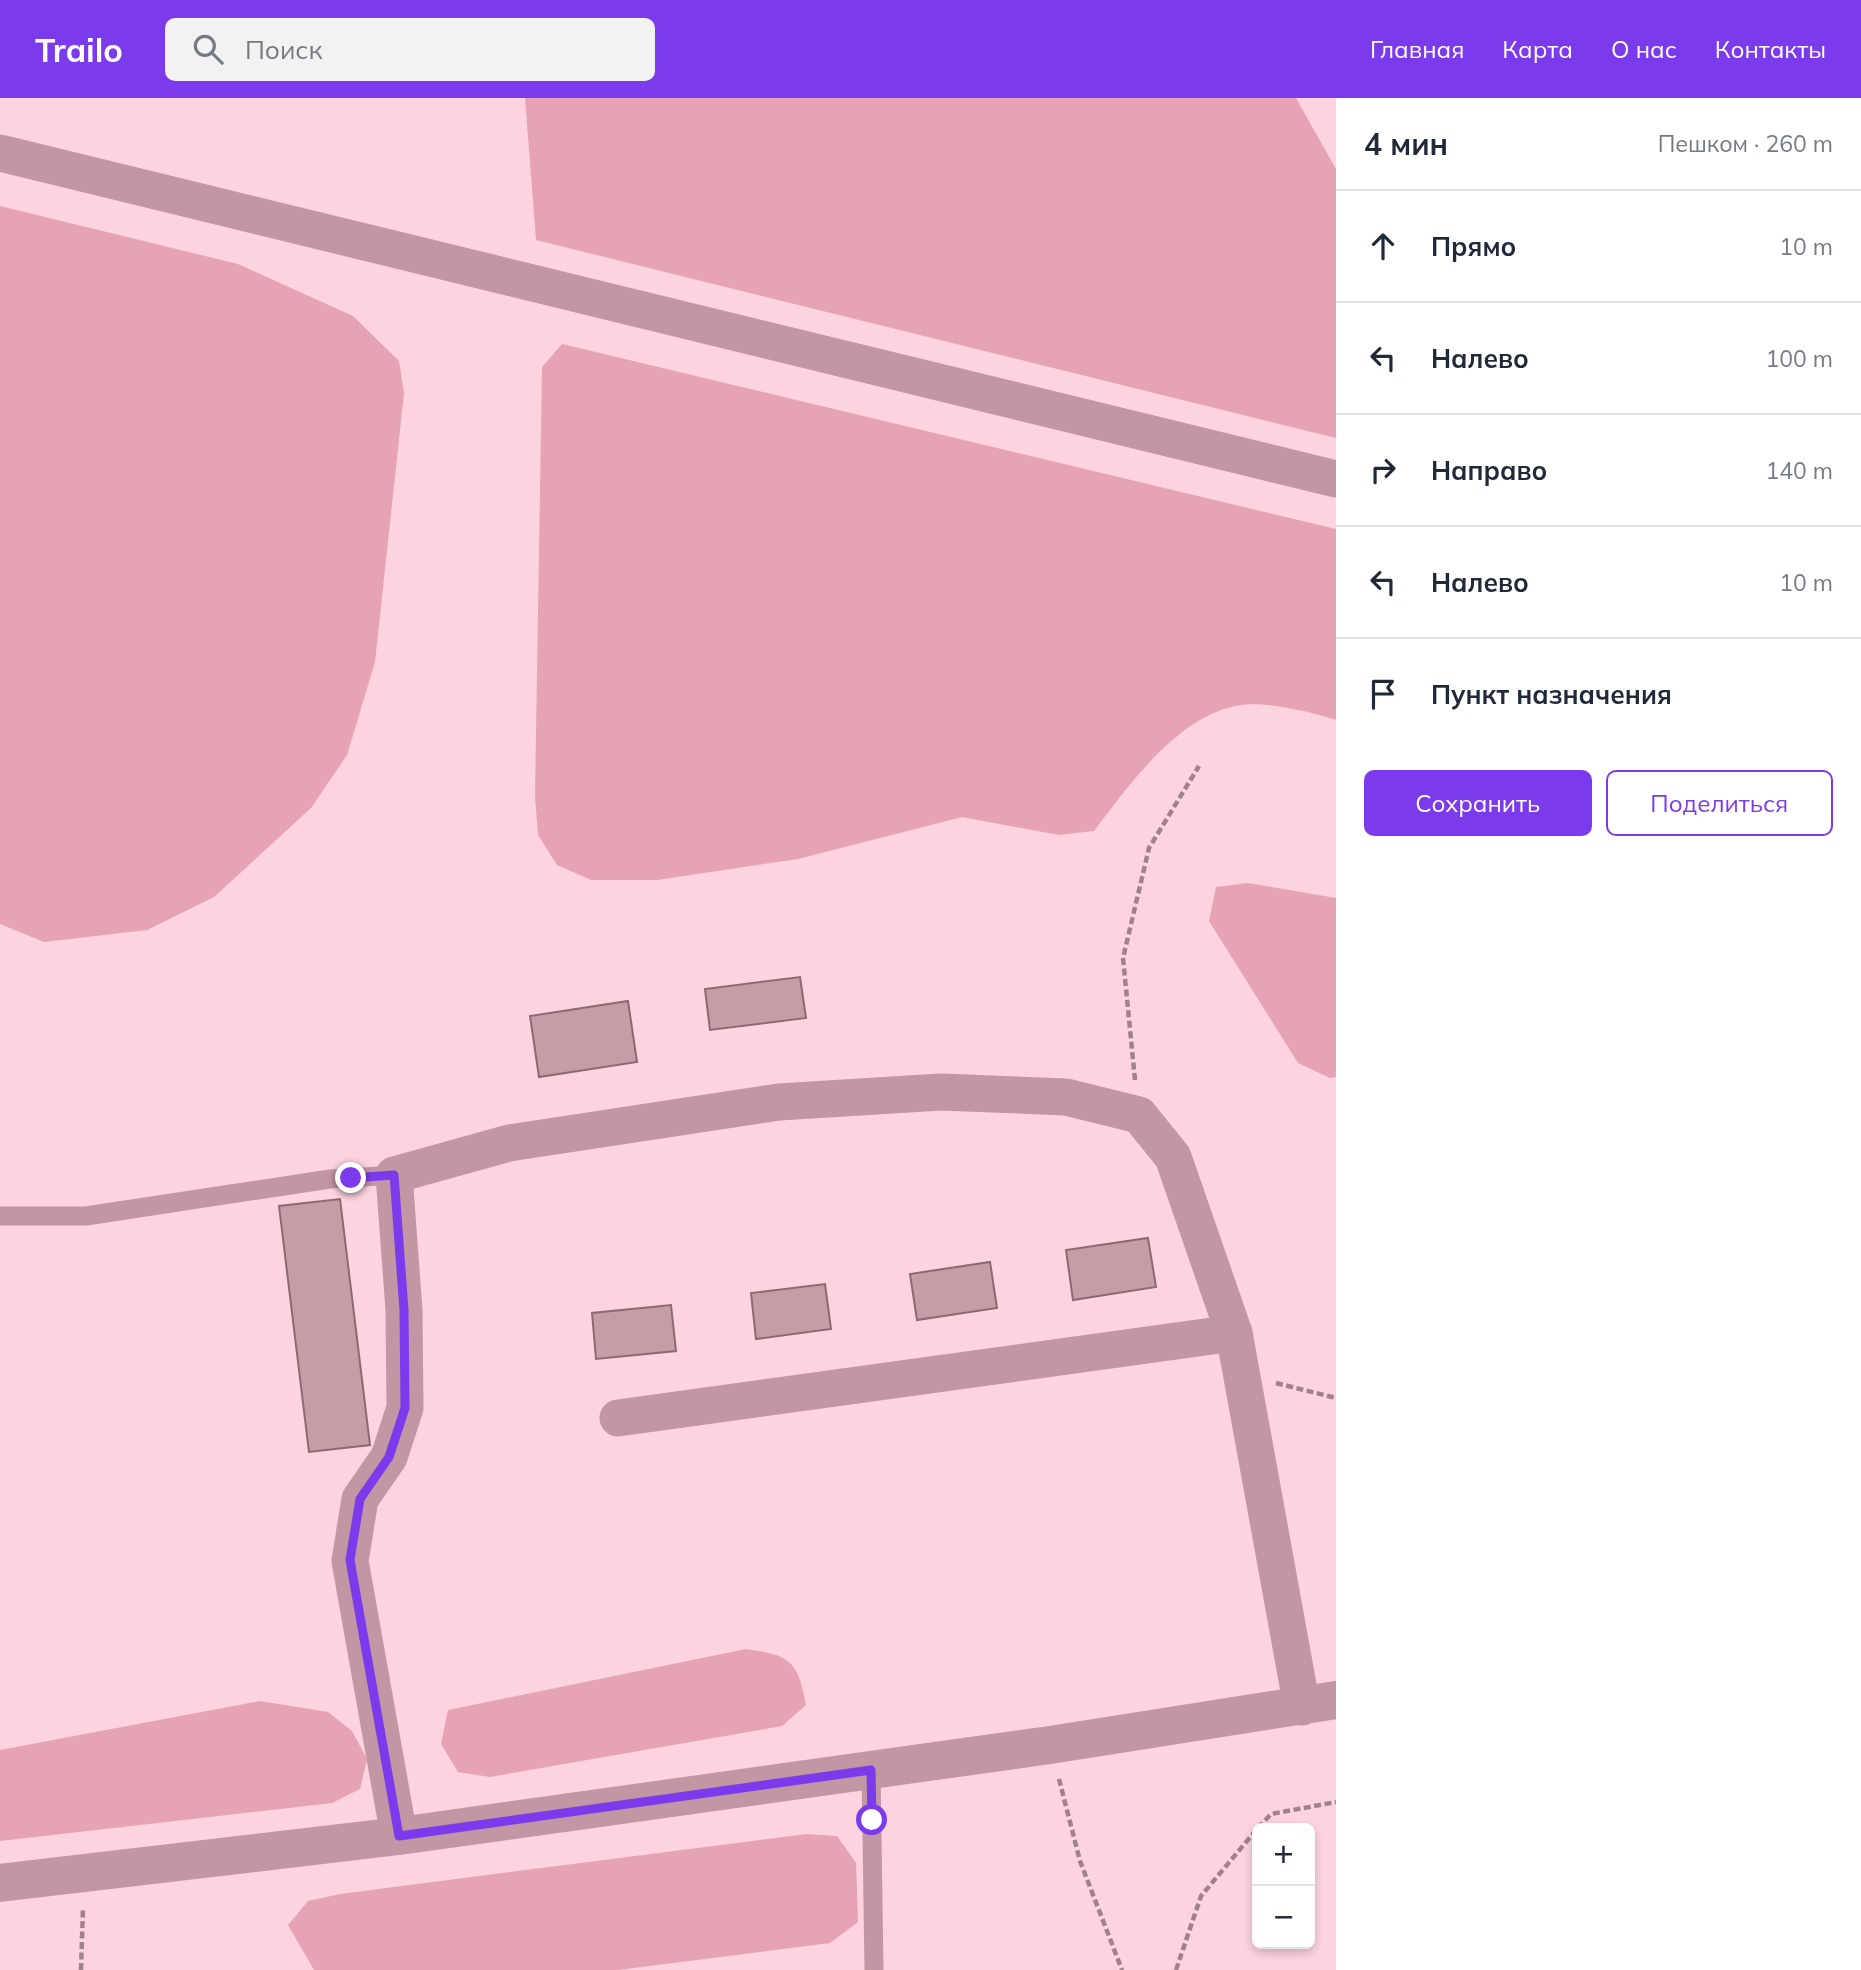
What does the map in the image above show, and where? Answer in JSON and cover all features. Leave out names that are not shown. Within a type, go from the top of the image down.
[{"type":"street","points":[[0,153],[1336,479]]},
{"type":"street","points":[[0,1884],[399,1836],[1050,1745],[1319,1704],[1234,1333],[1173,1157],[1139,1115],[1066,1097],[941,1092],[779,1102],[509,1143],[394,1175],[404,1310],[405,1408],[389,1457],[360,1499],[350,1560],[399,1836]]},
{"type":"street","points":[[618,1418],[1234,1333]]},
{"type":"lane","points":[[0,1216],[86,1216],[330,1179],[394,1175]]},
{"type":"lane","points":[[871,1770],[874,1970]]},
{"type":"path","points":[[1139,1115],[1123,958],[1149,848],[1199,766]]},
{"type":"path","points":[[1242,1375],[1336,1398]]},
{"type":"path","points":[[1050,1745],[1080,1861],[1122,1970]]},
{"type":"path","points":[[1263,1823],[1270,1814],[1336,1802]]},
{"type":"path","points":[[1176,1970],[1201,1896],[1252,1836]]},
{"type":"path","points":[[81,1970],[85,1872]]},
{"type":"shaded area","points":[[525,98],[1296,98],[1336,169],[1336,438],[536,240]]},
{"type":"shaded area","points":[[0,206],[238,264],[353,316],[399,361],[404,393],[375,662],[347,755],[311,808],[214,897],[147,930],[44,942],[0,924]]},
{"type":"shaded area","points":[[562,344],[1336,529],[1336,720],[1276,706],[1251,704],[1218,711],[1197,722],[1157,754],[1094,831],[1059,835],[962,817],[798,859],[657,880],[591,880],[557,865],[538,835],[535,796],[542,367]]},
{"type":"shaded area","points":[[1248,883],[1336,898],[1336,1077],[1330,1078],[1298,1063],[1209,921],[1216,887]]},
{"type":"shaded area","points":[[746,1649],[773,1654],[790,1663],[795,1670],[806,1705],[782,1726],[490,1777],[458,1772],[441,1744],[448,1710]]},
{"type":"shaded area","points":[[260,1701],[328,1712],[352,1731],[367,1759],[360,1789],[332,1803],[0,1841],[0,1750]]},
{"type":"shaded area","points":[[806,1834],[837,1836],[856,1863],[858,1922],[830,1943],[618,1970],[314,1970],[288,1925],[308,1901],[340,1894]]},
{"type":"building","points":[[800,977],[806,1018],[710,1030],[705,989]]},
{"type":"building","points":[[628,1001],[637,1062],[539,1077],[530,1016]]},
{"type":"building","points":[[340,1199],[370,1445],[309,1452],[279,1206]]},
{"type":"building","points":[[1148,1238],[1156,1287],[1073,1300],[1066,1250]]},
{"type":"building","points":[[990,1262],[997,1308],[917,1320],[910,1274]]},
{"type":"building","points":[[825,1284],[831,1329],[756,1339],[751,1293]]},
{"type":"building","points":[[671,1305],[676,1351],[596,1359],[592,1313]]},
{"type":"route","points":[[351,1178],[394,1175],[404,1310],[405,1408],[389,1457],[360,1499],[350,1560],[399,1836],[871,1770],[872,1820]]}]
